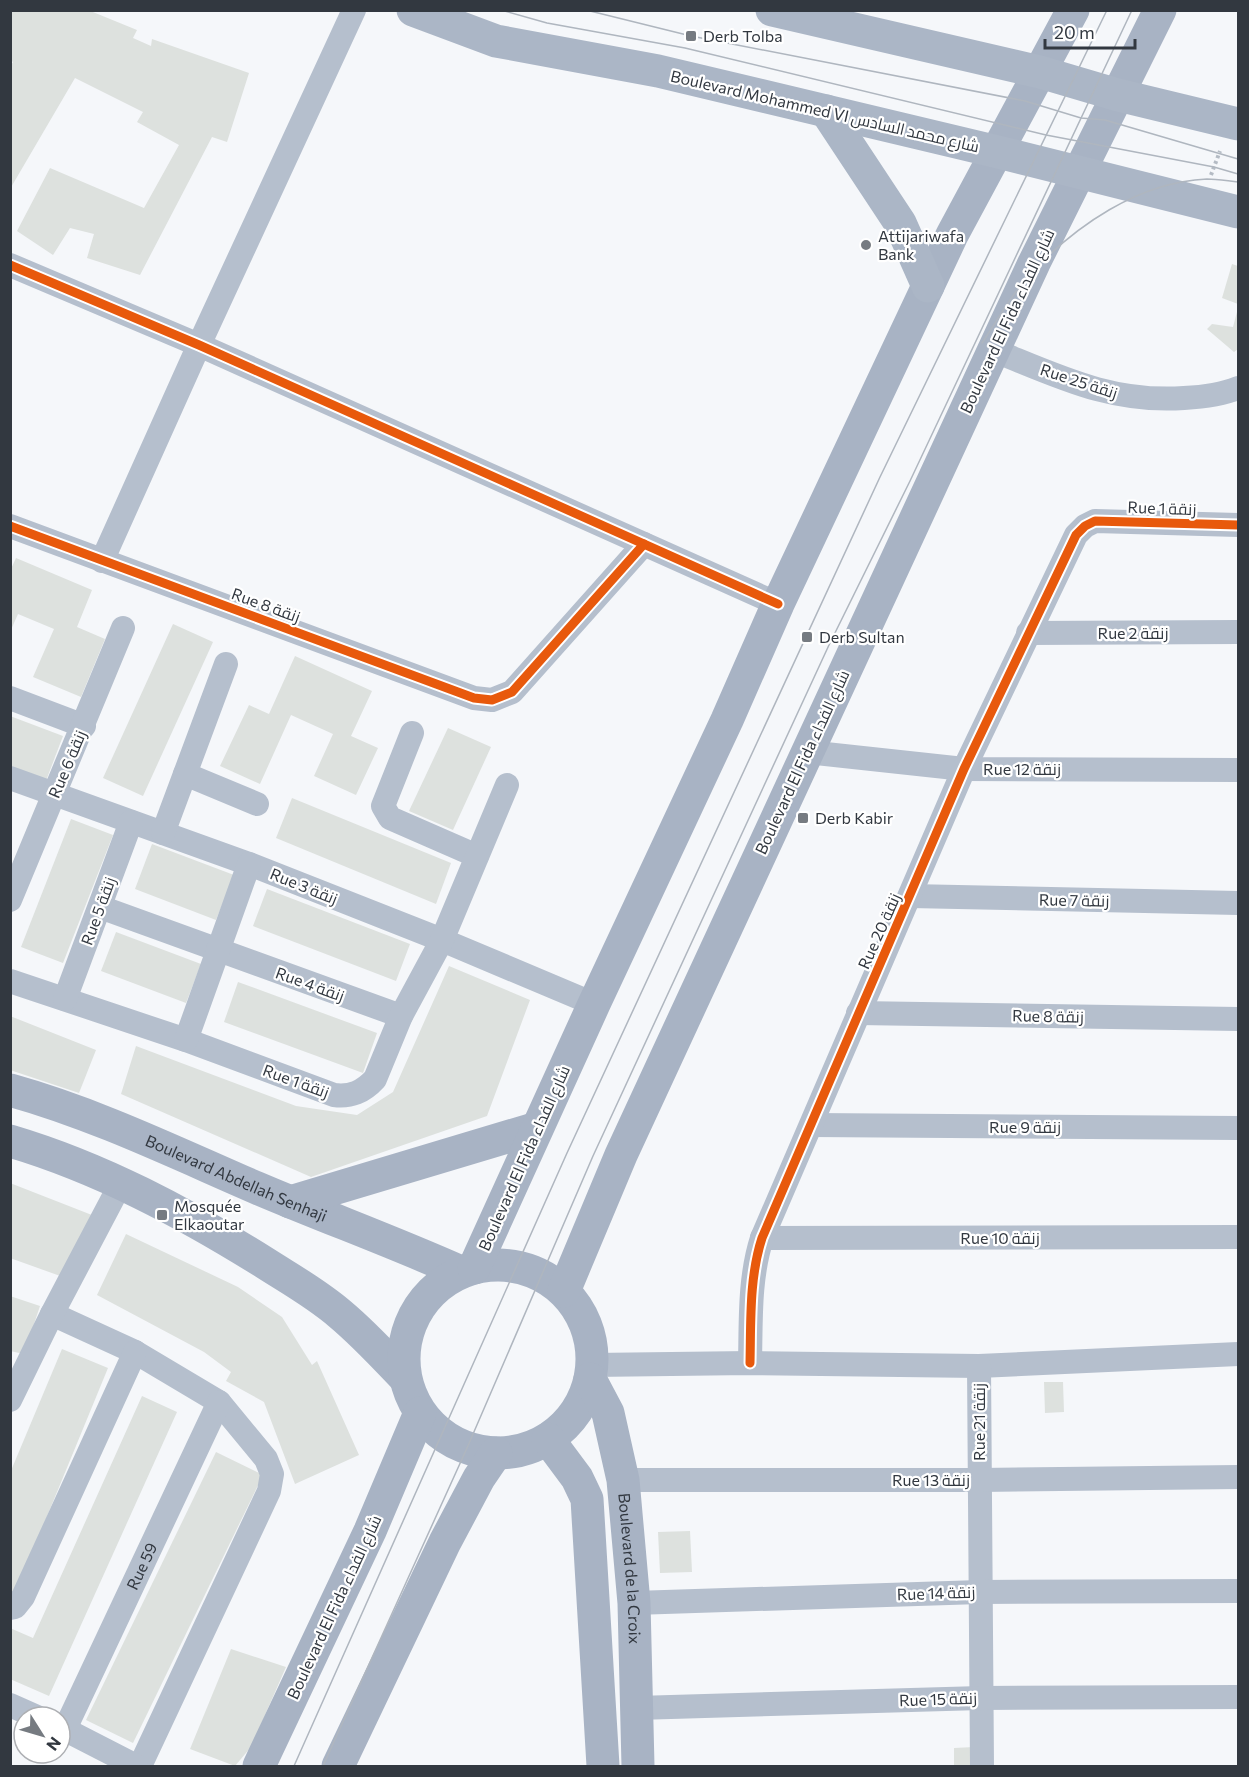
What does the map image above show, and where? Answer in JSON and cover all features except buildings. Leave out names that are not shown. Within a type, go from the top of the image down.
[{"type":"main road","name":"Boulevard Mohammed VI شارع محمد السادس","points":[[413,10],[496,41],[658,71],[1239,212]]},
{"type":"main road","points":[[772,10],[1040,72],[1118,96],[1235,123]]},
{"type":"main road","name":"Boulevard El Fida شارع الفداء","points":[[467,1270],[537,1128],[727,720],[778,604],[952,234],[1073,10]]},
{"type":"main road","name":"Boulevard El Fida شارع الفداء","points":[[564,1291],[621,1155],[993,350],[1160,10]]},
{"type":"main road","points":[[826,111],[900,224],[928,286]]},
{"type":"main road","name":"Boulevard Abdellah Senhaji","points":[[10,1090],[48,1100],[290,1202],[467,1270]]},
{"type":"main road","points":[[290,1202],[537,1128]]},
{"type":"main road","points":[[10,1141],[121,1183],[176,1209],[308,1290],[348,1320],[405,1378]]},
{"type":"main road","points":[[495,1264],[516,1266],[540,1274],[564,1291],[580,1313],[590,1338],[591,1372],[582,1402],[567,1423],[548,1439],[531,1447],[496,1454],[467,1448],[442,1436],[420,1413],[405,1378],[403,1352],[409,1327],[421,1304],[439,1285],[467,1270],[495,1264]]},
{"type":"main road","name":"Boulevard de la Croix","points":[[591,1372],[608,1413],[623,1480],[634,1603],[638,1767]]},
{"type":"main road","name":"Boulevard El Fida شارع الفداء","points":[[259,1767],[370,1531],[420,1413]]},
{"type":"main road","points":[[548,1439],[578,1478],[587,1499],[603,1767]]},
{"type":"main road","points":[[338,1767],[445,1542],[479,1478],[496,1454]]},
{"type":"street","points":[[102,561],[354,10]]},
{"type":"street","points":[[10,265],[199,345],[778,604]]},
{"type":"street","name":"Rue 25 زنقة","points":[[993,350],[1068,380],[1125,396],[1155,400],[1199,397],[1219,395],[1239,388]]},
{"type":"street","name":"Rue 1 زنقة","points":[[1085,526],[1095,521],[1239,525]]},
{"type":"street","name":"Rue 8 زنقة","points":[[10,526],[474,698],[492,700],[512,692],[644,544]]},
{"type":"street","name":"Rue 20 زنقة","points":[[750,1363],[753,1276],[756,1255],[762,1238],[964,769],[1076,535],[1085,526]]},
{"type":"street","name":"Rue 6 زنقة","points":[[10,900],[123,628]]},
{"type":"street","name":"Rue 2 زنقة","points":[[1028,633],[1239,632]]},
{"type":"street","points":[[163,833],[226,664]]},
{"type":"street","points":[[10,698],[84,726]]},
{"type":"street","points":[[412,733],[383,806],[390,818],[477,856]]},
{"type":"street","name":"Rue 12 زنقة","points":[[807,752],[964,769],[1239,770]]},
{"type":"street","points":[[185,774],[257,804]]},
{"type":"street","name":"Rue 3 زنقة","points":[[10,778],[249,864],[442,940],[594,1004]]},
{"type":"street","name":"Rue 1 زنقة","points":[[10,981],[186,1040],[325,1092],[343,1096],[362,1091],[375,1079],[401,1016],[442,940],[507,785]]},
{"type":"street","name":"Rue 5 زنقة","points":[[65,999],[131,822]]},
{"type":"street","points":[[186,1040],[249,864]]},
{"type":"street","name":"Rue 7 زنقة","points":[[910,896],[1239,903]]},
{"type":"street","name":"Rue 4 زنقة","points":[[100,907],[401,1016]]},
{"type":"street","name":"Rue 8 زنقة","points":[[858,1013],[1239,1019]]},
{"type":"street","name":"Rue 9 زنقة","points":[[812,1125],[1239,1128]]},
{"type":"street","points":[[13,1386],[121,1183]]},
{"type":"street","name":"Rue 10 زنقة","points":[[762,1238],[1239,1237]]},
{"type":"street","points":[[52,1314],[135,1352],[219,1402],[266,1459],[272,1474],[269,1491],[140,1767]]},
{"type":"street","points":[[10,1608],[15,1607],[23,1597],[135,1352]]},
{"type":"street","points":[[591,1372],[750,1363],[979,1366],[1239,1354]]},
{"type":"street","name":"Rue 21 زنقة","points":[[979,1366],[982,1767]]},
{"type":"street","name":"Rue 59","points":[[72,1707],[219,1402]]},
{"type":"street","name":"Rue 13 زنقة","points":[[623,1480],[1239,1477]]},
{"type":"street","name":"Rue 14 زنقة","points":[[634,1603],[980,1592],[1239,1591]]},
{"type":"street","name":"Rue 15 زنقة","points":[[637,1708],[981,1698],[1239,1697]]},
{"type":"street","points":[[72,1733],[136,1767]]},
{"type":"path","points":[[1201,202],[1235,123]]},
{"type":"tram line","points":[[501,10],[547,23],[685,48],[1046,135],[1214,167],[1238,174]]},
{"type":"tram line","points":[[586,10],[691,36],[1025,101],[1081,118],[1105,120],[1238,159]]},
{"type":"tram line","points":[[294,1766],[567,1153],[880,477],[1107,10]]},
{"type":"tram line","points":[[323,1766],[467,1448],[593,1156],[829,645],[910,481],[1132,10]]},
{"type":"tram line","points":[[982,343],[1029,275],[1067,240],[1109,210],[1157,188],[1181,182],[1207,179],[1238,182]]},
{"type":"cycle path","points":[[10,265],[199,345],[778,604]]},
{"type":"cycle path","points":[[750,1363],[753,1284],[762,1238],[964,769],[1076,535],[1085,526],[1095,521],[1238,525]]},
{"type":"cycle path","points":[[10,526],[474,698],[492,700],[512,692],[644,544]]},
{"type":"place","name":"Derb Tolba","points":[[691,36]]},
{"type":"place","name":"Attijariwafa Bank","points":[[866,245]]},
{"type":"place","name":"Derb Sultan","points":[[807,637]]},
{"type":"place","name":"Derb Kabir","points":[[803,818]]},
{"type":"place","name":"Mosquée Elkaoutar","points":[[162,1215]]}]
